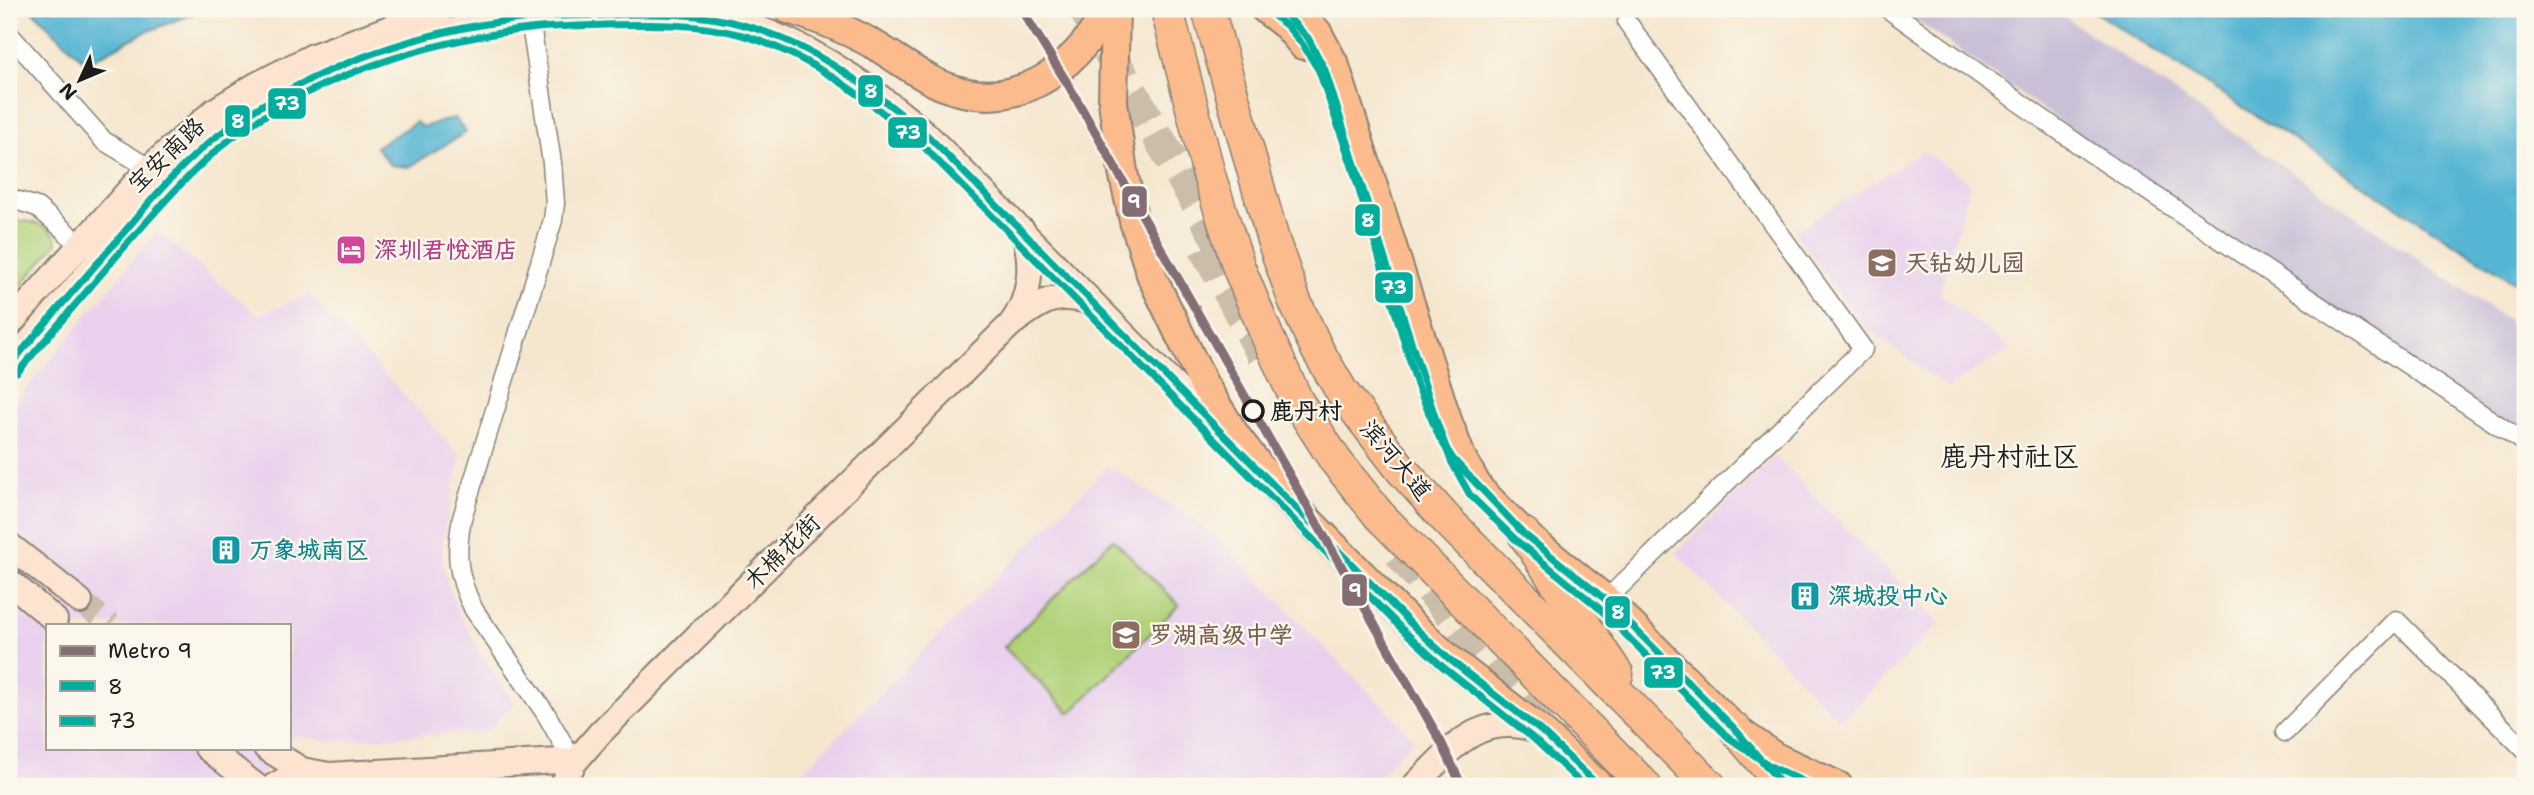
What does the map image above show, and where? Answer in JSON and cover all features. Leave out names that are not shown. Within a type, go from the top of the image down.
[{"type":"highway","name":"滨河大道","points":[[1167,9],[1209,175],[1235,255],[1267,336],[1297,401],[1335,460],[1379,516],[1645,786]]},
{"type":"highway","name":"滨河大道","points":[[1211,17],[1277,253],[1295,302],[1318,351],[1342,392],[1401,469],[1445,518],[1710,786]]},
{"type":"highway","points":[[1524,534],[1584,621],[1650,725]]},
{"type":"highway","points":[[1735,729],[1783,786]]},
{"type":"highway","points":[[1682,758],[1725,786]]},
{"type":"main road","points":[[788,9],[848,32],[942,85],[972,94],[986,95],[1016,91],[1051,75],[1082,47],[1108,9]]},
{"type":"main road","points":[[1115,9],[1113,102],[1123,172],[1134,221],[1152,277],[1204,385],[1235,435],[1276,488],[1420,632],[1449,659],[1541,731],[1598,786]]},
{"type":"main road","points":[[1265,9],[1287,26],[1319,71],[1351,163],[1429,417],[1453,459],[1524,534],[1606,600],[1735,729],[1774,757],[1838,786]]},
{"type":"main road","points":[[1294,9],[1317,32],[1335,66],[1447,420],[1461,457],[1479,489]]},
{"type":"street","name":"宝安南路","points":[[13,319],[149,168],[214,111],[274,75],[344,43],[442,9]]},
{"type":"street","points":[[1888,9],[2088,151],[2525,443]]},
{"type":"street","name":"宝安南路","points":[[9,366],[162,187],[228,128],[296,88],[392,48],[455,32],[530,18],[665,14],[731,21],[766,32],[810,51],[852,76],[890,104],[926,134],[1276,488]]},
{"type":"street","points":[[530,18],[552,163],[555,202],[553,220],[462,518],[457,555],[464,591],[474,610],[546,714],[575,762]]},
{"type":"street","points":[[1606,600],[1863,349],[1627,22]]},
{"type":"street","points":[[9,34],[104,141],[149,168]]},
{"type":"street","points":[[9,198],[37,207],[80,247]]},
{"type":"street","name":"木棉花街","points":[[1011,324],[1024,304],[1030,262],[1023,232]]},
{"type":"street","name":"木棉花街","points":[[562,786],[575,762],[610,723],[1011,324],[1046,300],[1076,298],[1091,302]]},
{"type":"street","points":[[9,545],[80,601]]},
{"type":"street","points":[[9,581],[55,620]]},
{"type":"street","points":[[2285,732],[2396,620],[2525,750]]},
{"type":"street","points":[[1414,786],[1463,738],[1484,727],[1521,724],[1541,731]]},
{"type":"street","points":[[207,750],[231,786]]},
{"type":"street","points":[[209,750],[256,786]]},
{"type":"street","points":[[269,750],[304,776]]},
{"type":"street","points":[[274,786],[304,776],[575,762]]},
{"type":"shaded area","points":[[1900,9],[2053,9],[2525,332],[2525,447]]},
{"type":"shaded area","name":"天钻幼儿园","points":[[1924,151],[1971,183],[1939,294],[2011,349],[1947,387],[1862,325],[1794,231]]},
{"type":"shaded area","points":[[157,231],[258,315],[310,295],[461,456],[442,542],[444,571],[456,608],[480,652],[514,704],[486,731],[333,741],[294,736],[290,741],[290,624],[46,624],[46,750],[282,750],[253,786],[9,786],[9,410]]},
{"type":"shaded area","name":"深城投中心","points":[[1775,456],[1940,624],[1840,721],[1676,553]]},
{"type":"shaded area","name":"罗湖高级中学","points":[[1108,466],[1210,531],[1415,739],[1367,786],[788,786]]},
{"type":"green space","points":[[9,220],[31,222],[45,227],[55,236],[57,243],[9,300]]},
{"type":"green space","points":[[1113,539],[1179,605],[1070,713],[1004,647]]},
{"type":"water","points":[[31,9],[206,9],[143,33],[86,63]]},
{"type":"water","points":[[2090,9],[2525,9],[2525,289]]},
{"type":"water","points":[[455,118],[466,132],[409,167],[390,165],[376,147],[416,122],[422,127]]},
{"type":"tunnel","points":[[1084,9],[1230,261]]},
{"type":"tunnel","points":[[1204,247],[1263,355]]},
{"type":"tunnel","points":[[1399,553],[1488,658],[1561,737]]},
{"type":"tunnel","points":[[80,601],[110,624]]},
{"type":"metro line","name":"9","points":[[1021,9],[1069,86],[1441,742],[1462,786]]},
{"type":"transit line","name":"8","points":[[1265,9],[1287,26],[1319,71],[1351,163],[1417,385],[1439,437],[1453,459],[1524,534],[1606,600],[1735,729],[1783,786]]},
{"type":"transit line","name":"8","points":[[9,366],[155,196],[197,153],[262,105],[334,68],[412,41],[492,23],[531,18],[677,14],[730,21],[772,34],[819,57],[885,101],[926,134],[1410,623],[1449,659],[1541,731],[1599,786]]},
{"type":"transit line","name":"73","points":[[1287,16],[1308,38],[1325,70],[1437,423],[1451,461],[1470,495],[1517,541],[1599,608],[1728,737],[1770,766],[1813,786]]},
{"type":"transit line","name":"73","points":[[17,373],[160,206],[217,150],[265,116],[336,79],[413,52],[492,34],[530,29],[657,25],[691,26],[742,35],[767,43],[836,79],[919,142],[1403,630],[1443,667],[1534,739],[1584,786]]},
{"type":"place","name":"深圳君悦酒店","points":[[351,250]]},
{"type":"place","name":"天钻幼儿园","points":[[1882,263]]},
{"type":"place","name":"鹿丹村","points":[[1253,411]]},
{"type":"place","name":"万象城南区","points":[[226,550]]},
{"type":"place","name":"深城投中心","points":[[1805,596]]},
{"type":"place","name":"罗湖高级中学","points":[[1126,635]]},
{"type":"district","name":"鹿丹村社区","points":[[2010,456]]}]
